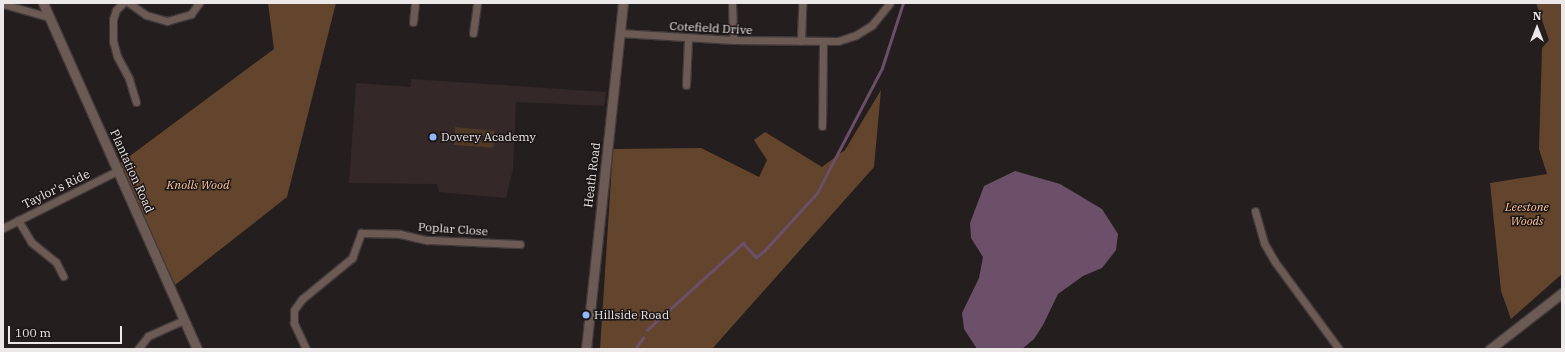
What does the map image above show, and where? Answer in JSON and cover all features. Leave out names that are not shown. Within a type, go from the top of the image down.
[{"type":"street","name":"Plantation Road","points":[[43,3],[119,170],[197,349]]},
{"type":"street","points":[[123,3],[116,10],[113,19],[113,41],[117,56],[129,79],[136,102]]},
{"type":"street","points":[[129,3],[146,15],[167,21],[191,14],[199,3]]},
{"type":"street","points":[[413,22],[415,3]]},
{"type":"street","points":[[473,33],[477,3]]},
{"type":"street","name":"Heath Road","points":[[586,349],[623,3]]},
{"type":"street","points":[[732,3],[732,40]]},
{"type":"street","points":[[801,42],[802,3]]},
{"type":"street","name":"Cotefield Drive","points":[[620,33],[688,39],[801,42],[838,41],[856,35],[872,25],[890,3]]},
{"type":"street","points":[[3,4],[49,17]]},
{"type":"street","points":[[686,85],[688,39]]},
{"type":"street","points":[[822,126],[823,42]]},
{"type":"street","name":"Taylor's Ride","points":[[3,228],[119,170]]},
{"type":"street","points":[[1255,211],[1264,243],[1275,262],[1339,349]]},
{"type":"street","points":[[18,220],[31,242],[56,262],[63,276]]},
{"type":"street","name":"Poplar Close","points":[[306,349],[294,323],[294,310],[302,299],[352,258],[360,229],[400,234],[427,240],[520,244]]},
{"type":"street","points":[[1490,349],[1562,293]]},
{"type":"street","points":[[138,349],[148,336],[184,320]]},
{"type":"shaded area","name":"Dovery Academy","points":[[411,79],[606,92],[604,106],[516,102],[513,169],[506,198],[439,192],[437,184],[349,183],[356,83],[410,87]]},
{"type":"shaded area","points":[[455,127],[495,131],[494,137],[455,134]]},
{"type":"shaded area","points":[[454,138],[494,141],[493,148],[454,145]]},
{"type":"shaded area","points":[[1015,171],[1060,184],[1102,209],[1118,234],[1116,250],[1102,268],[1083,276],[1058,294],[1043,325],[1034,339],[1022,349],[977,349],[964,329],[962,313],[979,278],[983,257],[971,238],[970,223],[984,186]]},
{"type":"green space","name":"Knolls Wood","points":[[268,3],[336,3],[287,197],[170,289],[111,170],[274,49]]},
{"type":"green space","name":"Leestone Woods","points":[[1536,3],[1562,3],[1562,274],[1511,319],[1501,291],[1490,183],[1547,174],[1539,149],[1542,48],[1549,40]]},
{"type":"green space","points":[[881,90],[874,167],[712,349],[600,349],[613,149],[701,148],[759,177],[767,160],[754,140],[765,132],[822,167],[845,150]]},
{"type":"waterway","points":[[647,330],[743,243],[756,257],[764,251],[817,193],[882,68],[903,3]]},
{"type":"waterway","points":[[635,349],[643,338]]},
{"type":"place","name":"Dovery Academy","points":[[433,137]]},
{"type":"place","name":"Hillside Road","points":[[586,315]]}]
